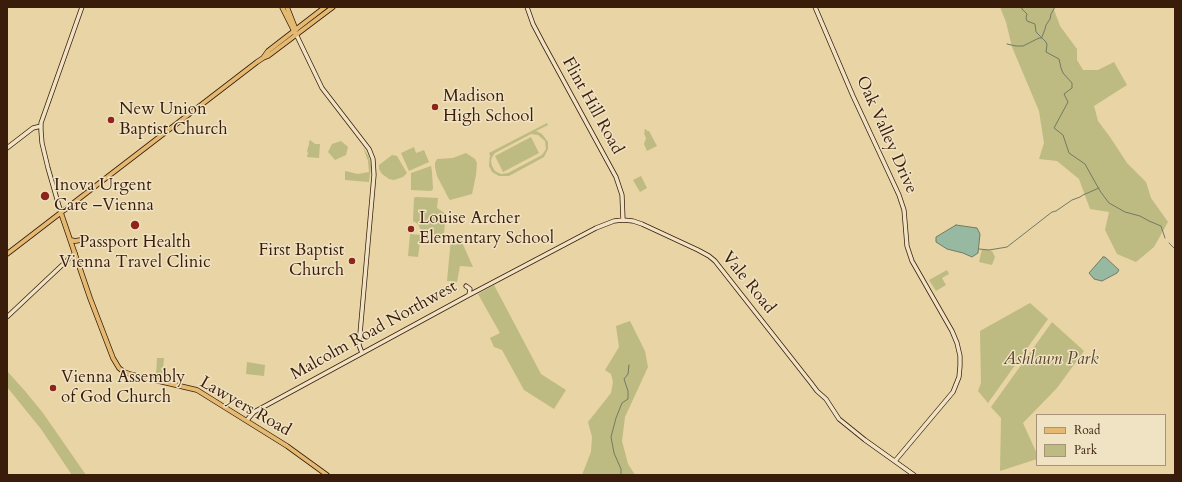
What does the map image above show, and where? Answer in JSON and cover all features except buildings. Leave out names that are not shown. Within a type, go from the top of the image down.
[{"type":"main road","points":[[282,7],[296,32]]},
{"type":"main road","points":[[287,7],[296,32]]},
{"type":"main road","points":[[296,32],[325,7]]},
{"type":"main road","points":[[7,254],[263,58],[268,51],[333,7]]},
{"type":"main road","name":"Lawyers Road","points":[[61,213],[90,298],[113,358],[124,372],[197,390],[287,446],[327,475]]},
{"type":"main road","points":[[71,240],[81,240]]},
{"type":"street","points":[[61,213],[42,143],[41,126],[53,87],[82,7]]},
{"type":"street","name":"Flint Hill Road","points":[[527,7],[533,24],[616,177],[622,196],[623,220]]},
{"type":"street","name":"Oak Valley Drive","points":[[816,7],[853,96],[899,195],[904,210],[907,246],[912,261],[952,331],[960,356],[959,377],[953,392],[895,461]]},
{"type":"street","points":[[296,32],[322,88],[369,149],[373,159],[374,176],[359,345],[362,353]]},
{"type":"street","points":[[7,148],[33,128],[41,126]]},
{"type":"street","name":"Vale Road","points":[[517,269],[596,228],[614,221],[623,220],[638,222],[698,250],[715,262],[817,391],[826,399],[839,419],[914,475]]},
{"type":"street","points":[[8,314],[75,253]]},
{"type":"street","name":"Malcolm Road Northwest","points":[[247,420],[254,412],[517,269]]},
{"type":"street","points":[[466,286],[470,289],[469,295]]},
{"type":"green space","points":[[1000,7],[1053,7],[1060,26],[1077,49],[1077,60],[1083,70],[1098,70],[1114,62],[1127,85],[1094,106],[1098,121],[1127,163],[1146,182],[1151,198],[1168,222],[1154,247],[1136,262],[1117,254],[1105,230],[1109,212],[1090,209],[1079,179],[1057,161],[1039,159],[1044,143],[1039,111],[1012,47],[1006,22]]},
{"type":"green space","points":[[547,123],[548,125],[536,131],[542,134],[548,142],[548,149],[544,157],[509,176],[499,176],[492,172],[489,166],[489,153]],"holes":[[[531,134],[538,135],[545,141],[546,149],[542,155],[508,173],[501,174],[495,171],[491,161],[495,153]]]},
{"type":"green space","points":[[646,129],[649,131],[657,146],[647,151],[644,144],[646,138],[644,130]]},
{"type":"green space","points":[[531,137],[539,153],[503,172],[495,156]]},
{"type":"green space","points":[[310,140],[315,144],[320,144],[319,158],[307,157]]},
{"type":"green space","points":[[341,141],[348,147],[346,155],[335,160],[328,152],[332,144]]},
{"type":"green space","points":[[363,147],[369,157],[371,166],[369,182],[345,180],[345,171],[358,174],[369,172],[368,161]]},
{"type":"green space","points":[[414,147],[416,153],[424,150],[429,162],[409,171],[401,153]]},
{"type":"green space","points":[[466,153],[475,159],[477,163],[472,194],[450,200],[437,176],[435,163],[437,159],[453,158]]},
{"type":"green space","points":[[392,155],[397,156],[407,173],[403,177],[394,180],[389,179],[382,174],[379,169],[379,165]]},
{"type":"green space","points":[[431,166],[433,189],[431,191],[411,190],[411,173]]},
{"type":"green space","points":[[641,176],[647,188],[640,192],[633,180]]},
{"type":"green space","points":[[414,198],[438,198],[437,208],[446,214],[444,233],[442,235],[422,233],[418,224],[413,221]]},
{"type":"green space","points":[[410,234],[421,235],[418,257],[408,256]]},
{"type":"green space","points":[[451,238],[460,238],[473,267],[460,266],[457,282],[447,281]]},
{"type":"green space","points":[[982,249],[992,251],[995,257],[992,265],[979,262]]},
{"type":"green space","points":[[947,270],[949,274],[942,278],[946,285],[936,291],[929,280]]},
{"type":"green space","points":[[494,285],[541,374],[566,390],[554,409],[524,390],[502,350],[494,347],[490,338],[500,333],[478,294]]},
{"type":"green space","name":"Ashlawn Park","points":[[1030,303],[1048,319],[988,403],[978,391],[981,383],[980,331]]},
{"type":"green space","points":[[630,321],[645,351],[648,367],[625,417],[622,441],[628,464],[635,475],[582,475],[591,452],[592,437],[588,422],[611,393],[613,382],[611,374],[605,370],[619,347],[616,326]]},
{"type":"green space","name":"Ashlawn Park","points":[[1052,322],[1084,351],[1057,388],[1023,423],[1036,452],[1036,459],[1000,471],[1001,418],[991,407]]},
{"type":"green space","points":[[157,358],[164,358],[162,379],[156,376]]},
{"type":"green space","points":[[247,362],[265,365],[264,376],[246,374]]},
{"type":"green space","points":[[7,371],[43,413],[86,475],[72,475],[41,429],[7,387]]},
{"type":"shaded area","points":[[956,225],[977,228],[980,234],[978,253],[972,257],[947,249],[936,242],[936,237]]},
{"type":"shaded area","points":[[1103,257],[1105,257],[1119,270],[1117,273],[1102,281],[1094,279],[1089,273]]},
{"type":"waterway","points":[[1022,7],[1027,14],[1027,21],[1035,24],[1036,32],[1046,42],[1046,52],[1059,59],[1063,73],[1072,83],[1072,88],[1064,94],[1068,102],[1054,128],[1063,135],[1069,153],[1085,164],[1100,191],[1109,203],[1125,212],[1140,216],[1161,226],[1165,238]]},
{"type":"waterway","points":[[1042,37],[1055,7]]},
{"type":"waterway","points":[[1007,44],[1023,46],[1042,38]]},
{"type":"waterway","points":[[979,249],[989,250],[1007,247],[1052,212],[1056,211],[1072,200],[1099,188]]},
{"type":"waterway","points":[[1169,243],[1175,249]]},
{"type":"waterway","points":[[621,475],[621,469],[614,453],[611,437],[622,403],[628,399],[628,391],[624,379],[628,374],[629,365]]},
{"type":"place","name":"Madison High School","points":[[435,107]]},
{"type":"place","name":"New Union Baptist Church","points":[[111,120]]},
{"type":"place","name":"Inova Urgent Care –Vienna","points":[[45,196]]},
{"type":"place","name":"Passport Health Vienna Travel Clinic","points":[[135,225]]},
{"type":"place","name":"Louise Archer Elementary School","points":[[411,229]]},
{"type":"place","name":"First Baptist Church","points":[[352,261]]},
{"type":"place","name":"Vienna Assembly of God Church","points":[[53,388]]}]
